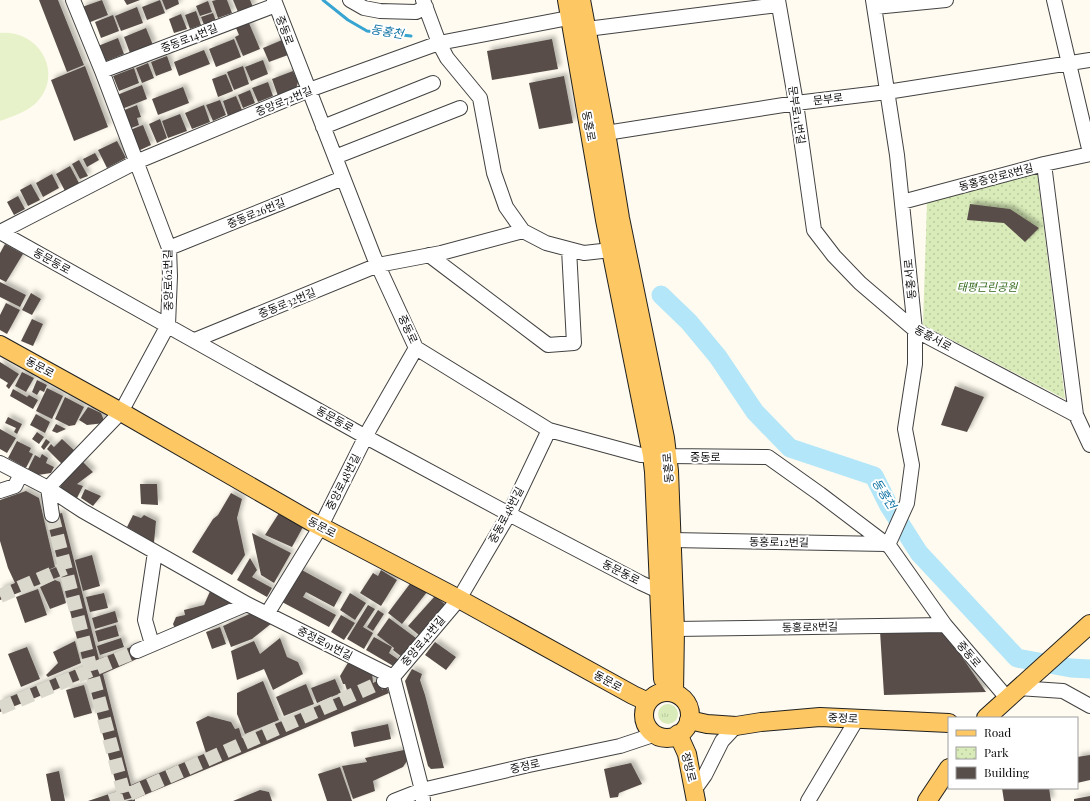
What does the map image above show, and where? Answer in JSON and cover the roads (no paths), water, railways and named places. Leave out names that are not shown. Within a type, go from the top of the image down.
[{"type":"main road","name":"동홍로","points":[[568,0],[580,15],[606,133],[618,249]]},
{"type":"main road","name":"동홍로","points":[[580,15],[589,126],[618,249],[656,392],[660,456],[672,540],[667,595],[676,629],[669,693]]},
{"type":"main road","name":"동문로","points":[[0,345],[321,526],[459,598],[648,702]]},
{"type":"main road","name":"동홍로","points":[[660,456],[654,472],[667,595],[669,693]]},
{"type":"main road","points":[[987,717],[1090,624]]},
{"type":"main road","points":[[669,693],[681,696],[686,702],[689,709],[689,720],[684,730],[678,734],[665,737],[656,734],[649,727],[646,721],[645,712],[648,702],[653,697],[669,693]]},
{"type":"main road","name":"중정로","points":[[689,720],[707,724],[736,726],[761,722],[820,717],[948,723]]},
{"type":"main road","name":"정방로","points":[[678,734],[687,754],[692,797]]},
{"type":"main road","points":[[927,801],[948,770]]},
{"type":"street","name":"중앙로62번길","points":[[48,488],[121,412],[168,325],[170,276],[169,248],[73,0]]},
{"type":"street","points":[[350,0],[364,8],[381,5],[416,12],[425,4],[439,43],[447,58],[480,98],[494,173],[506,207],[523,231],[546,243],[584,253],[618,249]]},
{"type":"street","name":"동홍서로","points":[[887,545],[907,503],[912,465],[905,429],[916,364],[915,330],[902,202],[874,4],[946,0]]},
{"type":"street","points":[[1054,0],[1090,153]]},
{"type":"street","name":"중동로14번길","points":[[102,72],[275,2]]},
{"type":"street","name":"중동로","points":[[275,2],[378,265],[416,348],[549,430],[641,455],[768,457],[887,545],[945,625],[1016,690]]},
{"type":"street","points":[[580,15],[778,2]]},
{"type":"street","name":"문부로11번길","points":[[778,2],[796,103],[814,230]]},
{"type":"street","name":"중앙로72번길","points":[[0,232],[136,162],[309,90],[439,43],[580,15]]},
{"type":"street","name":"문부로","points":[[606,133],[796,103],[887,92],[1090,60]]},
{"type":"street","points":[[323,127],[433,83]]},
{"type":"street","points":[[335,157],[460,108]]},
{"type":"street","points":[[589,126],[606,133]]},
{"type":"street","name":"동홍중앙로8번길","points":[[902,202],[1090,153]]},
{"type":"street","points":[[1044,164],[1076,415],[1090,445]]},
{"type":"street","name":"중동로26번길","points":[[169,248],[343,178]]},
{"type":"street","name":"동흥서로","points":[[814,230],[834,256],[860,283],[915,330],[1076,415]]},
{"type":"street","points":[[378,265],[429,255],[523,231]]},
{"type":"street","name":"동문동로","points":[[0,232],[252,373],[509,514],[667,595]]},
{"type":"street","points":[[429,255],[548,345],[574,343],[569,249]]},
{"type":"street","name":"중동로32번길","points":[[195,340],[378,265]]},
{"type":"street","name":"중앙로48번길","points":[[267,614],[321,526],[366,436],[416,348]]},
{"type":"street","name":"중동로48번길","points":[[459,598],[509,514],[549,430]]},
{"type":"street","name":"중정로91번길","points":[[0,463],[48,488],[155,552],[247,604],[388,679]]},
{"type":"street","points":[[0,491],[15,486],[22,474]]},
{"type":"street","points":[[48,488],[52,516]]},
{"type":"street","name":"동홍로12번길","points":[[672,540],[887,545]]},
{"type":"street","points":[[152,644],[145,620],[155,552]]},
{"type":"street","name":"중앙로42번길","points":[[388,679],[459,598]]},
{"type":"street","points":[[137,651],[247,604]]},
{"type":"street","name":"동홍로8번길","points":[[676,629],[945,625]]},
{"type":"street","points":[[388,679],[423,795]]},
{"type":"street","points":[[1016,690],[1063,691],[1090,706]]},
{"type":"street","points":[[808,801],[857,719]]},
{"type":"street","points":[[692,797],[722,741],[736,726]]},
{"type":"street","name":"중정로","points":[[394,801],[423,795],[529,764],[620,746],[656,734]]},
{"type":"waterway","name":"동홍천","points":[[323,0],[348,20],[367,31],[411,36]]},
{"type":"waterway","name":"동홍천","points":[[661,295],[689,322],[718,357],[755,412],[790,448],[874,476],[889,506],[919,553],[1017,658],[1071,668],[1090,669]]},
{"type":"tunnel","points":[[52,515],[126,801]]},
{"type":"tunnel","points":[[0,596],[65,568]]},
{"type":"tunnel","points":[[0,708],[137,651]]},
{"type":"tunnel","points":[[110,801],[125,796],[384,681]]},
{"type":"park label","name":"태평근린공원","points":[[987,287]]}]
